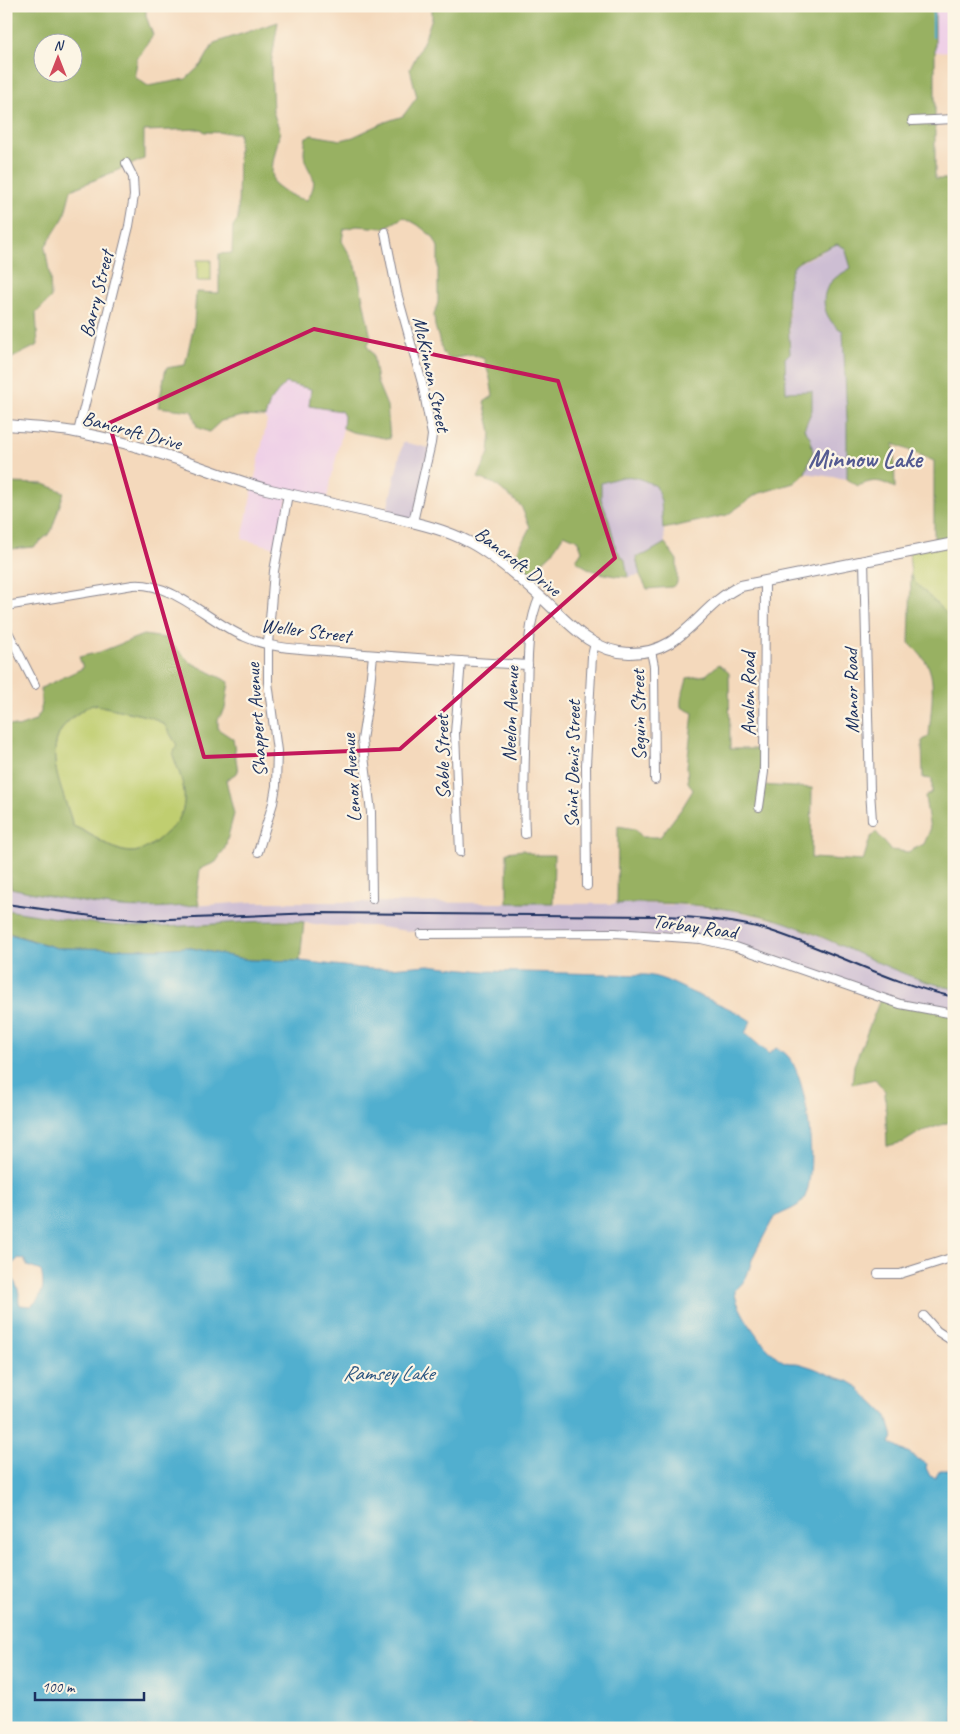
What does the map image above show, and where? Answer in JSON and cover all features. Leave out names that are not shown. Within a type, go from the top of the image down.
[{"type":"main road","name":"Bancroft Drive","points":[[6,425],[78,432],[177,459],[240,482],[413,522],[453,535],[471,543],[492,558],[540,596],[584,638],[619,652],[640,653],[662,647],[681,636],[711,607],[741,586],[954,542]]},
{"type":"street","points":[[912,121],[954,119]]},
{"type":"street","name":"Barry Street","points":[[78,432],[129,226],[134,196],[133,177],[126,163]]},
{"type":"street","name":"McKinnon Street","points":[[385,232],[397,293],[422,383],[432,435],[413,522]]},
{"type":"street","name":"Shappert Avenue","points":[[258,852],[273,803],[276,786],[277,751],[268,682],[268,644],[274,571],[288,494]]},
{"type":"street","name":"Manor Road","points":[[864,561],[872,820]]},
{"type":"street","name":"Avalon Road","points":[[759,807],[764,772],[765,581]]},
{"type":"street","name":"Weller Street","points":[[6,606],[133,585],[148,585],[177,596],[231,631],[254,641],[268,644],[373,655],[528,666]]},
{"type":"street","name":"Neelon Avenue","points":[[525,834],[524,776],[528,666],[531,624],[540,596]]},
{"type":"street","points":[[6,628],[34,685]]},
{"type":"street","name":"Saint Denis Street","points":[[587,886],[586,765],[592,656],[595,643]]},
{"type":"street","name":"Seguin Street","points":[[651,650],[654,666],[655,780]]},
{"type":"street","name":"Lenox Avenue","points":[[372,899],[371,812],[362,740],[373,655]]},
{"type":"street","name":"Sable Street","points":[[460,661],[455,733],[460,852]]},
{"type":"street","name":"Torbay Road","points":[[421,934],[615,933],[701,939],[745,950],[900,1004],[954,1014]]},
{"type":"street","points":[[878,1274],[900,1274],[954,1257]]},
{"type":"street","points":[[924,1316],[936,1331],[954,1342]]},
{"type":"highlighted area","points":[[314,329],[558,381],[615,558],[400,749],[204,757],[109,423]]},
{"type":"shaded area","points":[[935,6],[954,6],[954,51],[934,52]]},
{"type":"shaded area","points":[[837,244],[845,248],[851,269],[833,280],[826,290],[843,330],[847,419],[847,479],[805,473],[813,452],[810,437],[804,429],[809,419],[812,392],[786,392],[785,358],[790,353],[788,288],[790,274],[795,265]]},
{"type":"shaded area","points":[[285,383],[311,389],[309,406],[341,411],[344,415],[343,428],[326,502],[288,494],[277,548],[242,539],[267,421],[265,417],[270,402]]},
{"type":"shaded area","points":[[403,442],[429,448],[413,521],[386,515]]},
{"type":"shaded area","points":[[625,476],[636,477],[656,486],[661,501],[665,543],[646,554],[636,557],[640,575],[628,577],[625,560],[616,549],[609,520],[601,499],[601,483]]},
{"type":"shaded area","points":[[6,888],[123,907],[161,908],[251,902],[633,903],[729,910],[786,923],[924,981],[954,989],[954,1013],[920,1008],[804,970],[691,937],[421,933],[373,926],[331,926],[284,920],[188,927],[142,927],[94,923],[6,910]]},
{"type":"green space","points":[[6,6],[146,6],[146,16],[153,35],[137,59],[135,77],[148,86],[186,79],[202,64],[214,43],[278,22],[271,64],[273,112],[280,131],[272,172],[274,183],[293,196],[307,200],[312,192],[313,180],[305,160],[306,137],[312,135],[341,140],[353,137],[403,116],[417,97],[410,69],[432,18],[432,6],[935,6],[935,179],[954,179],[954,542],[934,546],[934,461],[894,444],[895,488],[877,481],[858,486],[847,479],[847,419],[843,331],[836,327],[827,315],[824,300],[828,286],[833,280],[851,268],[845,248],[837,244],[795,265],[791,271],[789,281],[790,353],[785,358],[786,392],[812,391],[812,410],[804,429],[810,437],[813,452],[805,473],[794,483],[757,494],[727,515],[663,529],[661,501],[656,486],[634,477],[617,478],[601,483],[601,499],[609,520],[616,549],[625,560],[628,577],[600,573],[576,560],[582,551],[578,540],[564,534],[552,553],[528,579],[511,564],[530,527],[521,506],[495,484],[478,478],[489,453],[491,432],[484,402],[493,396],[490,378],[484,359],[474,355],[449,359],[443,353],[435,326],[434,315],[438,302],[438,247],[433,237],[404,217],[384,228],[357,226],[344,229],[342,241],[356,266],[371,338],[367,346],[373,354],[377,382],[387,406],[390,439],[352,432],[343,428],[344,416],[341,411],[309,406],[311,389],[285,383],[270,402],[265,417],[243,416],[221,421],[209,432],[197,427],[192,411],[158,407],[166,368],[185,365],[194,324],[196,292],[219,293],[219,254],[232,253],[233,226],[238,219],[239,133],[205,132],[201,129],[144,131],[144,159],[71,190],[64,217],[45,247],[51,298],[36,313],[38,345],[12,358],[6,369]]},
{"type":"green space","points":[[197,260],[211,260],[211,281],[197,281]]},
{"type":"green space","points":[[8,483],[44,484],[64,492],[51,532],[34,547],[11,549],[6,537],[6,485]]},
{"type":"green space","points":[[954,542],[954,621],[914,581],[911,576],[909,551]]},
{"type":"green space","points":[[665,543],[677,560],[677,583],[672,587],[647,589],[640,575],[636,557],[646,554]]},
{"type":"green space","points":[[911,576],[954,621],[954,989],[907,975],[804,930],[768,917],[726,909],[680,904],[617,904],[618,826],[635,829],[642,837],[660,837],[682,808],[693,790],[688,782],[687,766],[693,713],[681,707],[682,695],[687,678],[706,675],[719,664],[729,673],[730,749],[763,749],[759,785],[812,788],[811,858],[863,861],[870,838],[876,832],[891,850],[908,852],[924,844],[930,830],[925,797],[932,792],[932,779],[923,778],[922,741],[929,736],[932,683],[927,664],[909,643]]},
{"type":"green space","points":[[143,635],[166,638],[190,662],[229,682],[225,709],[218,719],[218,729],[233,739],[238,772],[226,780],[234,814],[225,848],[216,862],[200,869],[197,894],[199,905],[150,908],[121,907],[11,888],[6,821],[6,726],[18,727],[35,721],[41,712],[41,688],[83,668],[79,657],[100,652]],"holes":[[[92,704],[151,717],[164,724],[177,745],[173,755],[183,786],[184,802],[179,819],[153,844],[137,851],[122,851],[73,826],[55,764],[57,740],[68,722]]]},
{"type":"green space","points":[[91,704],[151,717],[164,724],[177,745],[173,755],[183,786],[184,802],[182,811],[173,827],[142,850],[133,852],[122,851],[73,826],[58,778],[55,752],[57,740],[65,725]]},
{"type":"green space","points":[[523,850],[535,855],[554,855],[553,903],[507,903],[507,852]]},
{"type":"green space","points":[[6,910],[91,923],[143,927],[264,921],[304,922],[300,961],[249,960],[187,947],[158,949],[57,948],[6,932]]},
{"type":"green space","points":[[881,997],[954,1013],[954,1117],[950,1122],[920,1132],[904,1142],[887,1146],[885,1091],[875,1079],[852,1084],[854,1065]]},
{"type":"water","name":"Ramsey Lake","points":[[6,935],[13,935],[57,948],[158,949],[186,947],[249,960],[300,961],[360,968],[377,969],[428,965],[483,971],[653,976],[666,980],[738,1013],[751,1021],[745,1033],[769,1054],[776,1048],[786,1054],[794,1065],[800,1081],[809,1123],[811,1166],[809,1184],[802,1202],[772,1221],[753,1257],[744,1281],[735,1290],[736,1298],[753,1330],[778,1358],[787,1363],[799,1363],[855,1385],[887,1416],[893,1437],[890,1443],[927,1464],[926,1468],[930,1476],[935,1478],[940,1470],[954,1470],[954,1728],[6,1728]],"holes":[[[19,1258],[25,1260],[27,1266],[41,1271],[42,1276],[42,1290],[31,1306],[20,1305],[18,1289],[10,1270],[10,1266]]]},
{"type":"waterway","points":[[933,6],[933,37]]},
{"type":"railway","points":[[6,904],[92,916],[145,920],[314,913],[701,918],[728,921],[768,930],[883,975],[954,997]]},
{"type":"district","name":"Minnow Lake","points":[[865,458]]}]
